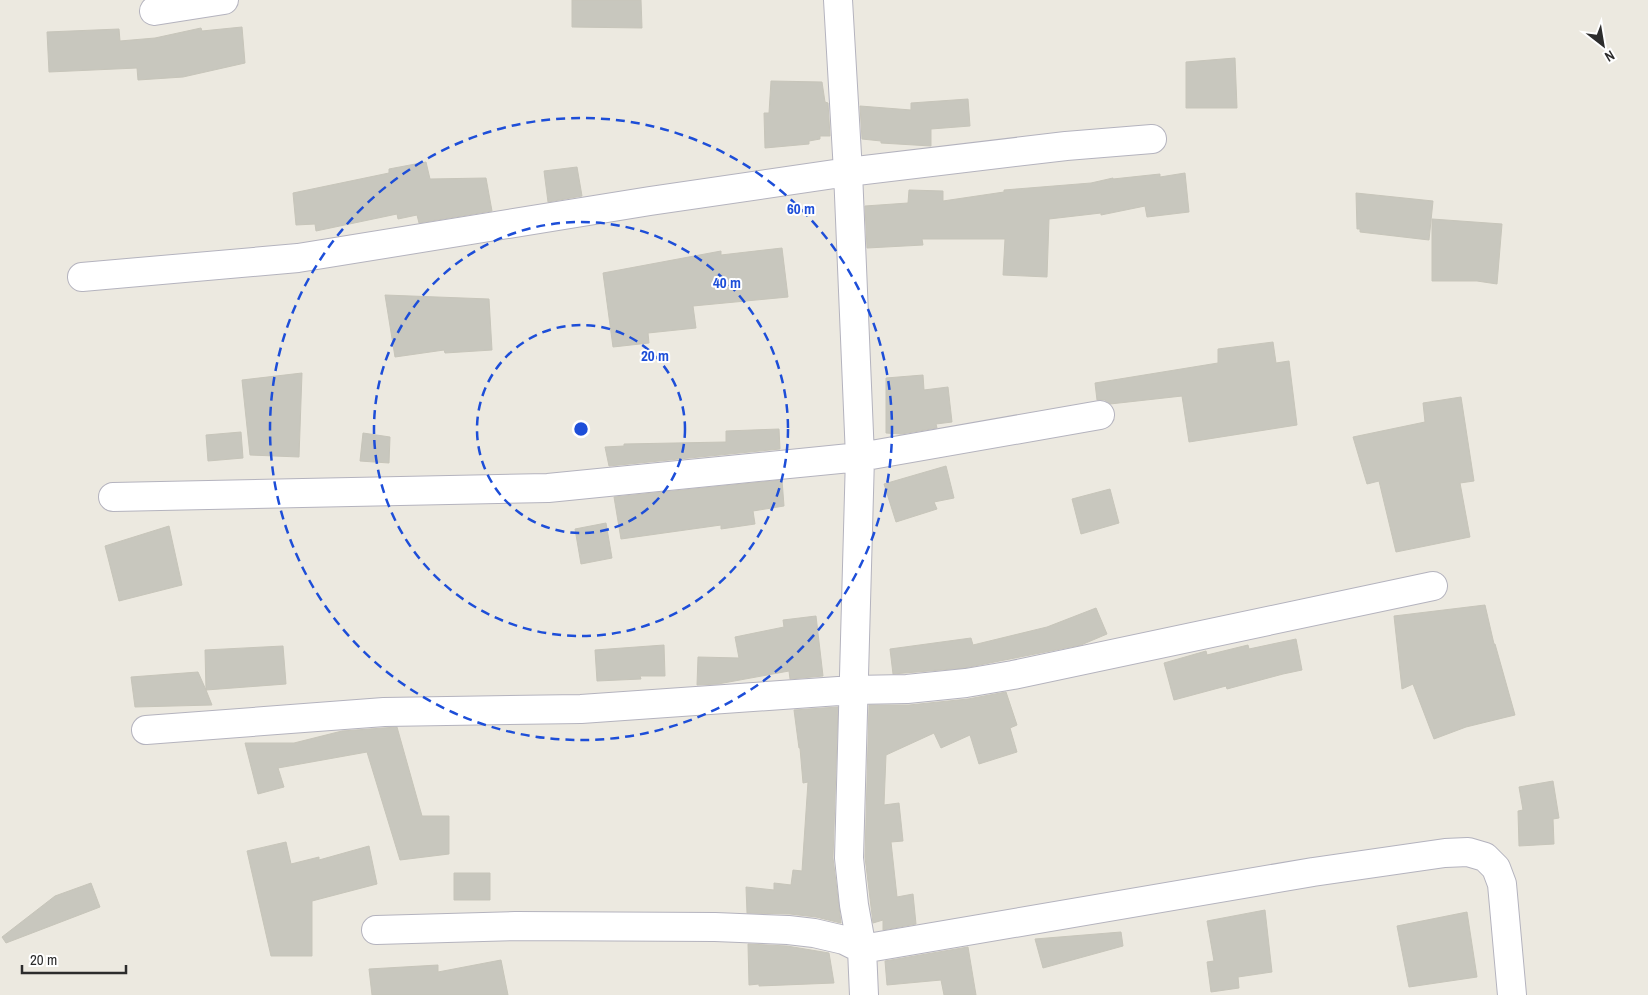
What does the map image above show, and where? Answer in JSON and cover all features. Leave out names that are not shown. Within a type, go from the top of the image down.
[{"type":"street","points":[[154,12],[224,0]]},
{"type":"street","points":[[838,0],[848,172],[860,457],[849,858],[854,905],[862,950],[864,995]]},
{"type":"street","points":[[82,277],[298,258],[650,201],[848,172],[1066,146],[1152,139]]},
{"type":"street","points":[[113,497],[548,488],[860,457],[1100,415]]},
{"type":"street","points":[[146,730],[384,712],[580,709],[853,690],[907,690],[1013,675],[1433,586]]},
{"type":"street","points":[[376,930],[515,926],[715,927],[814,933],[844,940],[862,950],[1313,872],[1445,853],[1468,852],[1485,857],[1496,868],[1502,884],[1512,995]]},
{"type":"building","points":[[572,0],[641,0],[642,28],[572,27]]},
{"type":"building","points":[[242,27],[245,63],[183,77],[138,80],[137,68],[49,72],[47,32],[119,29],[120,41],[155,38],[201,28],[202,31]]},
{"type":"building","points":[[1235,58],[1237,108],[1186,108],[1186,62]]},
{"type":"building","points":[[771,81],[822,82],[825,102],[828,103],[830,136],[820,136],[820,139],[809,141],[809,144],[765,148],[764,113],[769,113]]},
{"type":"building","points":[[968,99],[970,126],[931,129],[931,146],[881,143],[881,141],[862,139],[860,106],[911,110],[911,103]]},
{"type":"building","points":[[426,162],[430,179],[486,178],[492,211],[419,223],[417,215],[398,219],[397,214],[316,231],[315,224],[296,225],[293,193],[389,173],[389,169]]},
{"type":"building","points":[[577,167],[582,196],[548,202],[544,171]]},
{"type":"building","points":[[1185,173],[1189,212],[1147,217],[1145,206],[1101,215],[1101,213],[1049,219],[1047,277],[1003,275],[1005,239],[922,239],[923,245],[867,248],[865,206],[908,203],[909,190],[943,191],[943,201],[1004,192],[1004,190],[1091,183],[1113,178],[1160,174],[1160,177]]},
{"type":"building","points":[[1356,193],[1433,201],[1429,240],[1360,232],[1360,229],[1357,229]]},
{"type":"building","points":[[1432,219],[1502,224],[1497,284],[1477,281],[1432,281]]},
{"type":"building","points":[[782,248],[788,297],[693,306],[696,328],[648,333],[649,343],[613,347],[603,273],[721,251],[721,255]]},
{"type":"building","points":[[385,295],[489,299],[492,350],[445,353],[444,350],[395,357]]},
{"type":"building","points":[[1273,342],[1276,363],[1289,361],[1297,425],[1189,442],[1182,396],[1110,404],[1105,400],[1097,400],[1095,383],[1218,363],[1218,349]]},
{"type":"building","points":[[302,373],[299,457],[250,455],[242,380]]},
{"type":"building","points":[[923,375],[924,390],[948,387],[952,422],[936,424],[937,428],[901,434],[886,433],[886,378]]},
{"type":"building","points":[[1461,397],[1474,481],[1460,483],[1470,537],[1396,552],[1379,481],[1367,484],[1353,437],[1425,422],[1423,403]]},
{"type":"building","points":[[779,429],[780,449],[609,466],[605,447],[624,446],[624,444],[726,442],[726,431]]},
{"type":"building","points":[[241,432],[243,458],[208,461],[206,435]]},
{"type":"building","points":[[363,433],[390,437],[389,463],[360,461]]},
{"type":"building","points":[[946,466],[954,498],[934,502],[937,509],[896,522],[884,484]]},
{"type":"building","points":[[782,480],[784,506],[753,511],[755,524],[721,529],[721,525],[621,539],[614,497]]},
{"type":"building","points":[[1110,489],[1119,523],[1081,534],[1072,499]]},
{"type":"building","points":[[606,523],[612,558],[581,564],[575,529]]},
{"type":"building","points":[[169,526],[182,585],[119,601],[105,546]]},
{"type":"building","points":[[1485,605],[1494,644],[1515,715],[1466,727],[1434,739],[1413,684],[1402,689],[1394,616]]},
{"type":"building","points":[[1096,608],[1107,634],[1081,645],[964,668],[893,674],[890,649],[971,638],[973,645],[1047,627]]},
{"type":"building","points":[[816,616],[823,676],[790,679],[789,671],[718,684],[697,685],[698,657],[739,658],[735,637],[784,627],[783,620]]},
{"type":"building","points":[[1296,639],[1302,670],[1227,689],[1226,686],[1174,700],[1164,663],[1206,651],[1207,655],[1248,645],[1249,649]]},
{"type":"building","points":[[664,645],[665,676],[640,676],[641,679],[597,681],[595,650]]},
{"type":"building","points":[[283,646],[286,684],[206,690],[205,650]]},
{"type":"building","points":[[198,672],[212,705],[135,707],[131,677]]},
{"type":"building","points":[[1006,692],[1017,725],[1010,728],[1017,752],[979,764],[970,735],[941,748],[934,733],[886,755],[884,805],[899,803],[903,841],[891,842],[897,897],[913,894],[916,924],[883,930],[883,920],[873,923],[865,857],[869,705],[909,705],[968,699]]},
{"type":"building","points":[[838,707],[833,858],[841,923],[816,917],[790,914],[747,913],[746,887],[774,890],[774,883],[791,885],[793,870],[802,871],[808,782],[803,783],[794,710]]},
{"type":"building","points":[[397,727],[422,816],[449,816],[449,854],[400,860],[367,752],[278,768],[284,787],[258,794],[245,743],[294,743],[342,731]]},
{"type":"building","points":[[1553,781],[1559,818],[1553,819],[1554,844],[1519,846],[1518,811],[1523,810],[1519,787]]},
{"type":"building","points":[[286,842],[291,864],[319,857],[319,860],[369,846],[377,884],[312,901],[312,956],[271,956],[247,851]]},
{"type":"building","points":[[454,873],[490,873],[490,900],[454,900]]},
{"type":"building","points":[[91,883],[100,907],[6,943],[2,937],[55,896]]},
{"type":"building","points":[[1265,910],[1272,972],[1238,977],[1239,988],[1211,992],[1207,962],[1214,961],[1207,921]]},
{"type":"building","points":[[1467,912],[1477,977],[1409,987],[1397,926]]},
{"type":"building","points":[[1121,932],[1123,946],[1043,968],[1035,939]]},
{"type":"building","points":[[748,944],[787,946],[829,953],[834,983],[749,985]]},
{"type":"building","points":[[968,947],[976,995],[944,995],[941,980],[887,985],[885,961]]},
{"type":"building","points":[[501,960],[508,995],[372,995],[369,969],[438,965],[438,972]]}]
